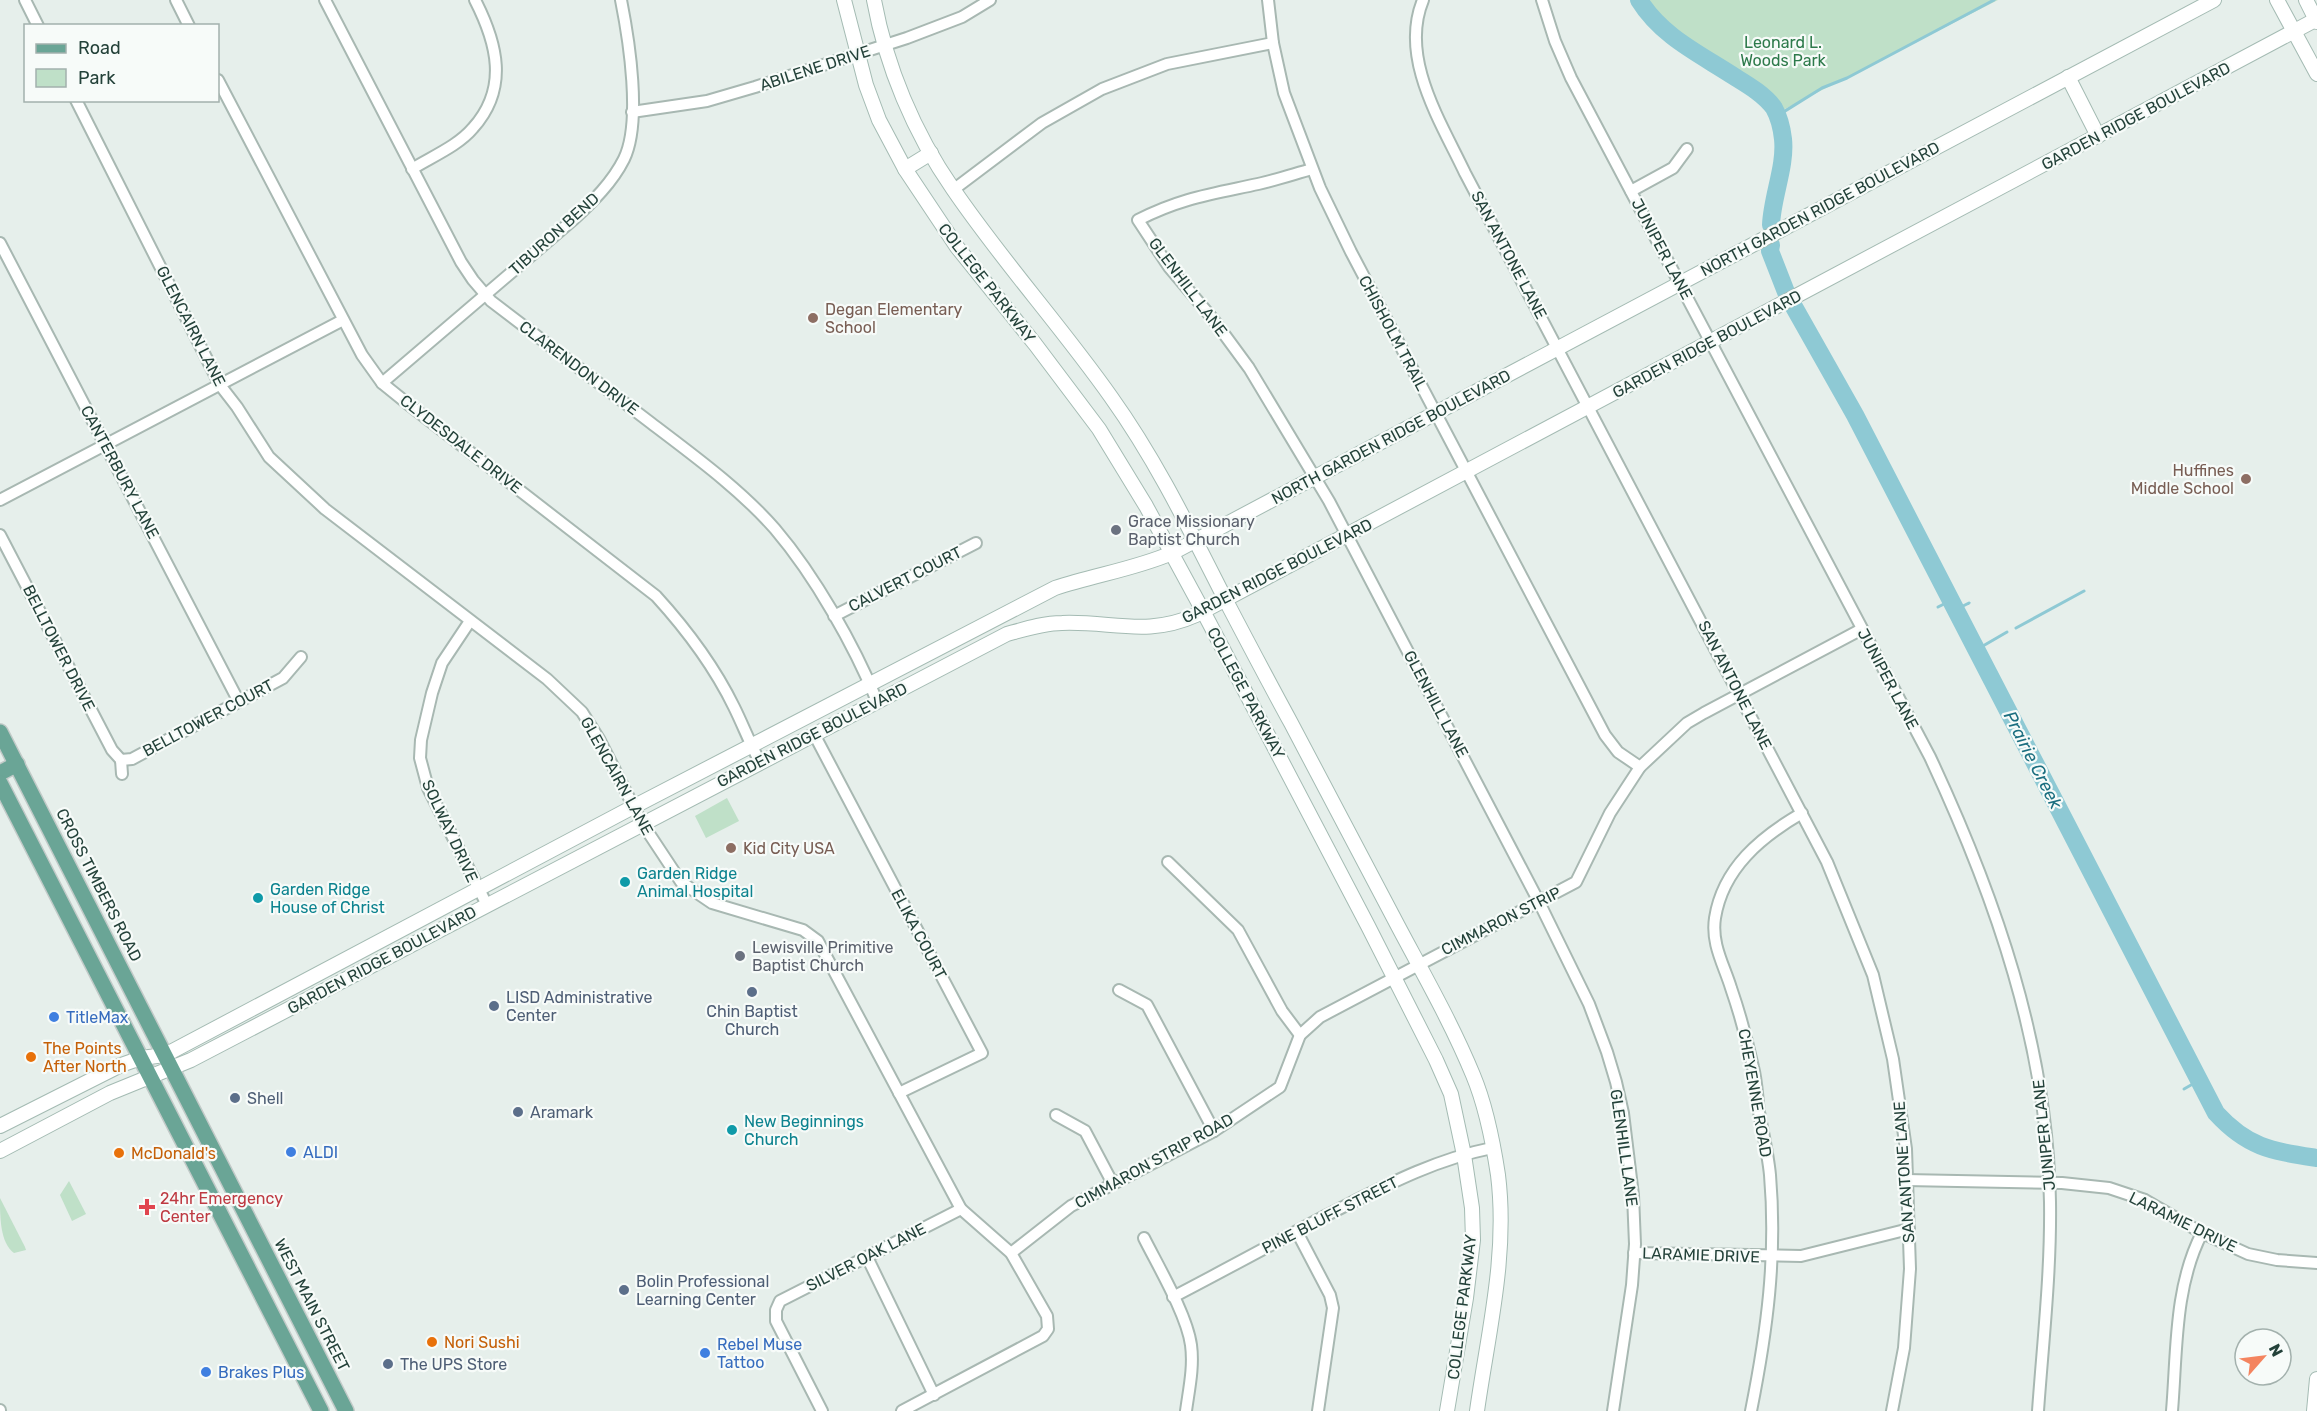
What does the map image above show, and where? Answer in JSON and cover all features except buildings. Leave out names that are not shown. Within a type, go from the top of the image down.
[{"type":"main road","name":"COLLEGE PARKWAY","points":[[844,0],[866,85],[879,120],[905,169],[957,247],[1035,344],[1099,429],[1172,553],[1203,611],[1395,976],[1451,1095],[1464,1155],[1472,1208],[1473,1240],[1462,1330],[1447,1411]]},
{"type":"main road","name":"COLLEGE PARKWAY","points":[[874,0],[884,45],[896,80],[932,153],[953,190],[1111,396],[1161,474],[1225,600],[1418,964],[1473,1075],[1483,1104],[1497,1172],[1501,1211],[1500,1251],[1491,1328],[1477,1411]]},
{"type":"main road","name":"NORTH GARDEN RIDGE BOULEVARD","points":[[0,1126],[121,1065],[141,1058],[168,1062],[377,942],[1055,588],[1140,565],[1172,553],[2214,0]]},
{"type":"main road","points":[[2277,0],[2317,74]]},
{"type":"main road","points":[[2306,0],[2317,20]]},
{"type":"main road","name":"GARDEN RIDGE BOULEVARD","points":[[0,1151],[110,1093],[150,1076],[168,1062],[385,958],[487,906],[1007,634],[1062,623],[1146,628],[1184,621],[2317,20]]},
{"type":"main road","points":[[2068,77],[2098,136]]},
{"type":"main road","points":[[905,169],[932,153]]},
{"type":"main road","name":"CROSS TIMBERS ROAD","points":[[0,732],[168,1062]]},
{"type":"main road","points":[[0,773],[17,764]]},
{"type":"main road","points":[[0,783],[321,1411]]},
{"type":"main road","points":[[56,893],[77,882]]},
{"type":"main road","points":[[377,942],[385,958]]},
{"type":"main road","name":"WEST MAIN STREET","points":[[168,1062],[346,1411]]},
{"type":"main road","points":[[270,1310],[290,1300]]},
{"type":"main road","points":[[2314,1411],[2317,1379]]},
{"type":"street","points":[[26,0],[37,24]]},
{"type":"street","points":[[176,0],[188,24]]},
{"type":"street","name":"CLARENDON DRIVE","points":[[325,0],[472,280],[491,301],[679,444],[739,494],[773,527],[789,547],[834,616],[878,701]]},
{"type":"street","points":[[412,169],[472,129],[488,107],[493,92],[495,50],[487,24],[475,0]]},
{"type":"street","name":"TIBURON BEND","points":[[382,383],[574,219],[601,193],[613,177],[630,145],[632,112],[626,26],[621,0]]},
{"type":"street","name":"ABILENE DRIVE","points":[[632,112],[715,98],[755,87],[962,17],[990,0]]},
{"type":"street","name":"CHISHOLM TRAIL","points":[[1268,0],[1273,43],[1284,93],[1312,169],[1351,252],[1605,735],[1618,752],[1640,767]]},
{"type":"street","name":"SAN ANTONE LANE","points":[[1423,0],[1415,33],[1417,56],[1438,115],[1465,173],[1827,861],[1873,975],[1893,1059],[1906,1149],[1910,1269],[1904,1348],[1892,1411]]},
{"type":"street","name":"JUNIPER LANE","points":[[1542,0],[1555,41],[1571,78],[1930,757],[1958,816],[1998,924],[2020,999],[2038,1076],[2049,1184],[2049,1275],[2038,1411]]},
{"type":"street","points":[[953,190],[1042,123],[1102,89],[1167,64],[1273,43]]},
{"type":"street","name":"CLYDESDALE DRIVE","points":[[219,82],[343,320],[382,383],[656,596],[696,645],[733,706],[760,762]]},
{"type":"street","name":"GLENCAIRN LANE","points":[[77,102],[220,385],[269,457],[325,509],[547,679],[577,707],[599,739],[642,823],[681,882],[712,903],[803,930],[818,941],[961,1209],[1011,1253],[1047,1316],[1048,1329],[1043,1336],[934,1395]]},
{"type":"street","points":[[1630,191],[1673,168],[1687,149]]},
{"type":"street","name":"GLENHILL LANE","points":[[1312,169],[1260,184],[1174,203],[1138,220],[1169,267],[1213,318],[1249,368],[1314,477],[1347,535],[1539,902],[1589,1004],[1613,1072],[1623,1113],[1633,1195],[1632,1285],[1613,1411]]},
{"type":"street","name":"CANTERBURY LANE","points":[[0,243],[239,702]]},
{"type":"street","points":[[0,500],[343,320]]},
{"type":"street","name":"BELLTOWER DRIVE","points":[[0,535],[112,750],[121,760]]},
{"type":"street","name":"CALVERT COURT","points":[[834,616],[976,543]]},
{"type":"street","name":"SOLWAY DRIVE","points":[[470,621],[442,663],[421,740],[420,758],[428,788],[487,906]]},
{"type":"street","name":"CIMMARON STRIP","points":[[1395,976],[1576,882],[1610,813],[1640,767],[1687,723],[1862,629]]},
{"type":"street","name":"BELLTOWER COURT","points":[[122,774],[121,760],[132,759],[283,678],[301,657]]},
{"type":"street","name":"ELIKA COURT","points":[[814,734],[982,1053],[899,1093]]},
{"type":"street","name":"CHEYENNE ROAD","points":[[1752,1411],[1765,1340],[1772,1272],[1770,1173],[1754,1070],[1743,1024],[1716,946],[1715,916],[1724,888],[1741,860],[1763,838],[1802,813]]},
{"type":"street","points":[[1168,862],[1238,930],[1282,1011],[1300,1035]]},
{"type":"street","name":"CIMMARON STRIP ROAD","points":[[1011,1253],[1071,1206],[1214,1131],[1280,1087],[1300,1035],[1320,1017],[1395,976]]},
{"type":"street","points":[[1119,990],[1147,1005],[1214,1131]]},
{"type":"street","points":[[1056,1115],[1085,1131],[1113,1184]]},
{"type":"street","name":"PINE BLUFF STREET","points":[[1173,1297],[1424,1167],[1492,1148]]},
{"type":"street","name":"LARAMIE DRIVE","points":[[1906,1180],[2109,1188],[2145,1200],[2202,1233],[2248,1254],[2277,1260],[2317,1263]]},
{"type":"street","name":"SILVER OAK LANE","points":[[822,1411],[776,1321],[780,1301],[961,1209]]},
{"type":"street","name":"LARAMIE DRIVE","points":[[1634,1253],[1813,1255],[1909,1229]]},
{"type":"street","points":[[1297,1232],[1330,1295],[1333,1308],[1318,1411]]},
{"type":"street","points":[[2172,1411],[2182,1297],[2191,1254],[2202,1233]]},
{"type":"street","points":[[1144,1238],[1173,1297],[1191,1344],[1192,1367],[1186,1411]]},
{"type":"street","points":[[867,1257],[934,1395],[902,1411]]},
{"type":"green space","name":"Leonard L. Woods Park","points":[[1633,0],[1998,0],[1771,116],[1744,83],[1671,43]]},
{"type":"green space","points":[[727,798],[739,821],[706,838],[695,816]]},
{"type":"green space","points":[[69,1181],[86,1214],[72,1221],[60,1195]]},
{"type":"green space","points":[[0,1198],[26,1250],[14,1253],[6,1243],[2,1229]]},
{"type":"waterway","name":"Prairie Creek","points":[[1639,0],[1648,13],[1670,35],[1756,91],[1774,108],[1781,128],[1783,149],[1771,225]]},
{"type":"waterway","points":[[1777,116],[1822,88],[1847,78],[1994,0]]},
{"type":"waterway","name":"Prairie Creek","points":[[1771,245],[1770,251],[1786,292]]},
{"type":"waterway","name":"Prairie Creek","points":[[1794,307],[1855,415],[2216,1113],[2250,1141],[2274,1150],[2317,1158]]},
{"type":"waterway","points":[[2016,628],[2084,591]]},
{"type":"waterway","points":[[1938,607],[1950,601]]},
{"type":"waterway","points":[[1955,610],[1969,603]]},
{"type":"waterway","points":[[1976,650],[2007,632]]},
{"type":"waterway","points":[[2184,1089],[2198,1081]]},
{"type":"place","name":"Degan Elementary School","points":[[813,318]]},
{"type":"place","name":"Huffines Middle School","points":[[2246,479]]},
{"type":"place","name":"Grace Missionary Baptist Church","points":[[1116,530]]},
{"type":"place","name":"Kid City USA","points":[[731,848]]},
{"type":"place","name":"Garden Ridge Animal Hospital","points":[[625,882]]},
{"type":"place","name":"Garden Ridge House of Christ","points":[[258,898]]},
{"type":"place","name":"Lewisville Primitive Baptist Church","points":[[740,956]]},
{"type":"place","name":"Chin Baptist Church","points":[[752,992]]},
{"type":"place","name":"LISD Administrative Center","points":[[494,1006]]},
{"type":"place","name":"TitleMax","points":[[54,1017]]},
{"type":"place","name":"The Points After North","points":[[31,1057]]},
{"type":"place","name":"Shell","points":[[235,1098]]},
{"type":"place","name":"Aramark","points":[[518,1112]]},
{"type":"place","name":"New Beginnings Church","points":[[732,1130]]},
{"type":"place","name":"ALDI","points":[[291,1152]]},
{"type":"place","name":"McDonald's","points":[[119,1153]]},
{"type":"place","name":"24hr Emergency Center","points":[[147,1207]]},
{"type":"place","name":"Bolin Professional Learning Center","points":[[624,1290]]},
{"type":"place","name":"Nori Sushi","points":[[432,1342]]},
{"type":"place","name":"Rebel Muse Tattoo","points":[[705,1353]]},
{"type":"place","name":"The UPS Store","points":[[388,1364]]},
{"type":"place","name":"Brakes Plus","points":[[206,1372]]}]
